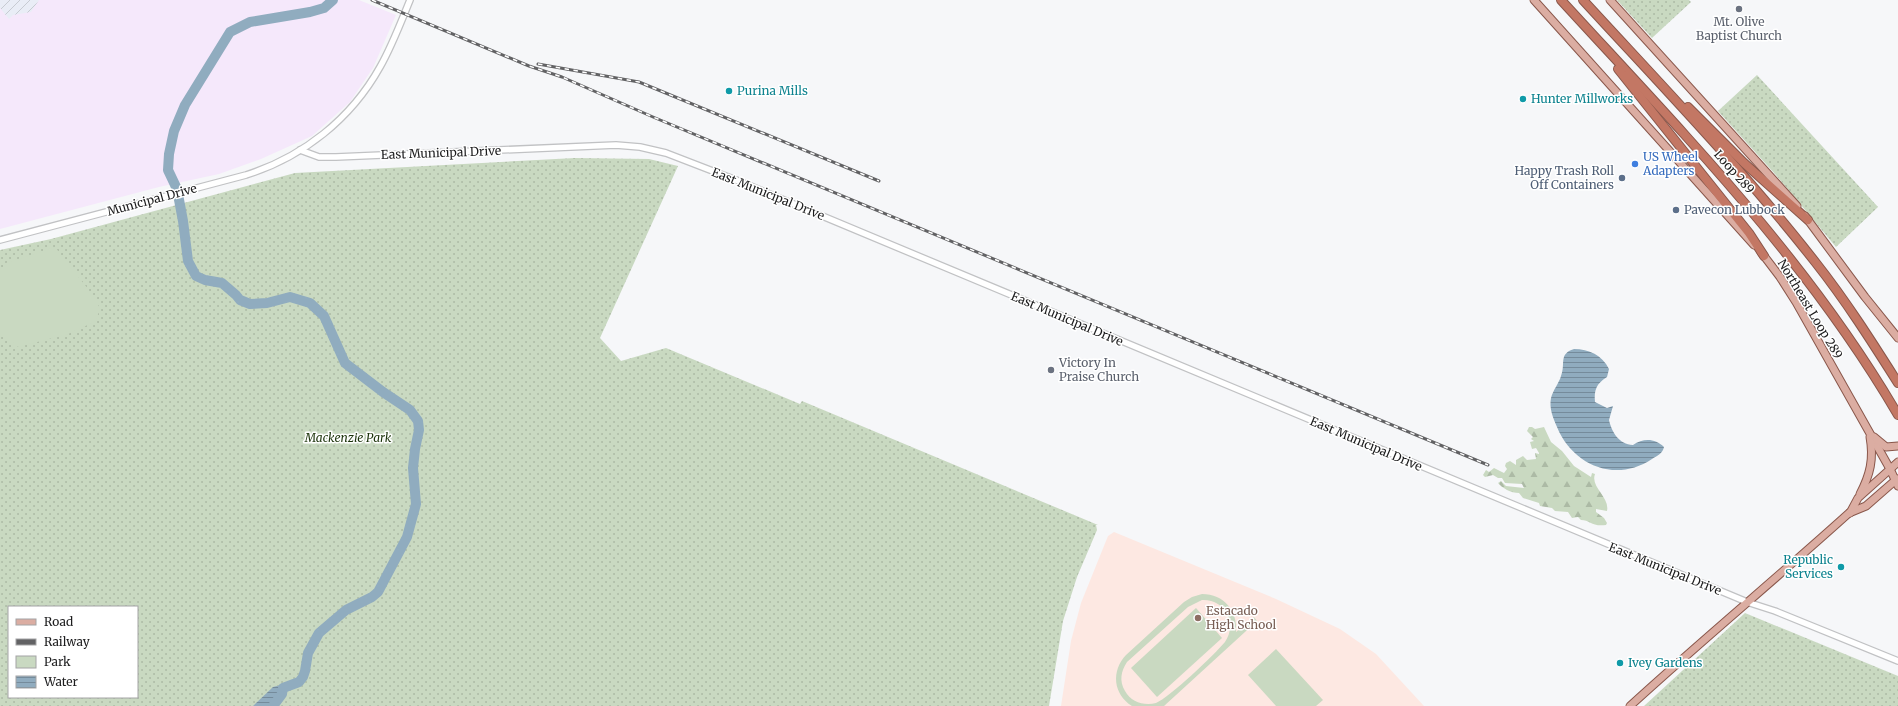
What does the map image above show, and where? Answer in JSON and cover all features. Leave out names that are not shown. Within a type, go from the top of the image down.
[{"type":"highway","name":"Loop 289","points":[[1561,0],[1742,200],[1787,252],[1828,307],[1881,385],[1898,415]]},
{"type":"highway","name":"Loop 289","points":[[1584,0],[1757,191],[1790,230],[1842,298],[1898,383]]},
{"type":"highway","points":[[1595,13],[1744,163],[1808,220]]},
{"type":"highway","points":[[1587,29],[1749,233],[1764,256]]},
{"type":"main road","name":"Northeast Loop 289","points":[[1534,0],[1764,256],[1796,302],[1897,482]]},
{"type":"main road","points":[[1610,0],[1808,220],[1864,297],[1898,338]]},
{"type":"main road","points":[[1850,513],[1870,472],[1872,448],[1870,433]]},
{"type":"main road","points":[[1870,433],[1886,447],[1898,446]]},
{"type":"main road","points":[[1858,498],[1898,462]]},
{"type":"main road","points":[[1630,706],[1712,632],[1850,513],[1866,506],[1897,482]]},
{"type":"street","name":"Municipal Drive","points":[[0,240],[261,170],[300,150],[332,127],[362,95],[374,78],[388,51],[410,0]]},
{"type":"street","name":"East Municipal Drive","points":[[300,150],[319,157],[330,157],[616,145],[640,147],[666,153],[736,180],[1747,602],[1775,611],[1898,661]]},
{"type":"shaded area","points":[[0,0],[359,0],[396,15],[373,68],[350,102],[312,136],[261,159],[219,174],[159,187],[0,229]]},
{"type":"shaded area","points":[[0,0],[39,0],[31,12],[13,15],[9,19],[0,8]]},
{"type":"shaded area","name":"Estacado High School","points":[[1114,532],[1276,599],[1340,629],[1376,654],[1424,706],[1061,706],[1071,641],[1081,603],[1108,536]]},
{"type":"green space","points":[[1617,0],[1689,0],[1691,2],[1652,38]]},
{"type":"green space","points":[[1757,75],[1878,207],[1836,247],[1775,174],[1718,111]]},
{"type":"green space","name":"Mackenzie Park","points":[[575,158],[649,159],[678,166],[600,338],[621,361],[666,348],[800,404],[802,401],[1098,525],[1096,525],[1097,530],[1077,577],[1063,621],[1049,706],[0,706],[0,250],[51,239],[295,173]]},
{"type":"green space","points":[[55,247],[88,289],[100,308],[96,321],[68,334],[18,347],[0,332],[0,274],[6,263]]},
{"type":"green space","points":[[1529,427],[1535,429],[1544,427],[1551,442],[1562,451],[1574,466],[1591,477],[1592,473],[1595,474],[1595,483],[1606,501],[1607,506],[1607,511],[1596,509],[1596,512],[1604,518],[1607,523],[1606,525],[1594,524],[1581,520],[1578,517],[1572,518],[1568,512],[1555,511],[1552,508],[1540,506],[1539,503],[1523,498],[1519,493],[1507,490],[1498,483],[1501,481],[1506,486],[1524,488],[1522,484],[1505,483],[1502,478],[1498,478],[1493,475],[1485,477],[1483,475],[1486,470],[1489,472],[1494,468],[1504,473],[1507,469],[1505,466],[1506,463],[1510,461],[1516,465],[1516,460],[1523,456],[1527,460],[1536,459],[1535,453],[1539,453],[1536,448],[1532,449],[1530,442],[1534,441],[1531,439],[1533,437],[1527,431]]},
{"type":"green space","points":[[1202,594],[1217,597],[1223,600],[1228,605],[1235,617],[1236,632],[1254,617],[1257,621],[1164,706],[1132,706],[1121,695],[1116,682],[1116,675],[1121,661],[1184,602],[1192,597]],"holes":[[[1202,600],[1217,603],[1223,608],[1230,620],[1229,635],[1225,642],[1192,675],[1171,693],[1156,703],[1147,704],[1138,702],[1131,698],[1125,691],[1121,680],[1122,672],[1127,662],[1188,607]]]},
{"type":"green space","points":[[1196,608],[1222,638],[1157,697],[1131,668]]},
{"type":"green space","points":[[1745,613],[1898,676],[1898,706],[1644,706]]},
{"type":"green space","points":[[1276,649],[1323,700],[1316,706],[1276,706],[1248,675]]},
{"type":"water","points":[[1574,349],[1585,350],[1594,354],[1603,360],[1609,369],[1607,377],[1600,382],[1596,388],[1595,402],[1607,408],[1613,406],[1609,420],[1617,437],[1628,444],[1633,445],[1645,440],[1657,442],[1664,447],[1660,454],[1638,466],[1624,470],[1610,470],[1597,467],[1585,461],[1564,441],[1553,417],[1551,402],[1552,395],[1560,379],[1564,357],[1569,351]]},
{"type":"water","points":[[288,684],[289,688],[278,706],[253,706],[273,687]]},
{"type":"waterway","points":[[273,706],[282,694],[283,688],[299,682],[303,677],[308,653],[319,633],[346,610],[372,597],[378,592],[407,537],[416,504],[413,468],[419,430],[418,421],[410,410],[383,392],[345,363],[324,316],[310,303],[290,297],[267,303],[250,304],[240,300],[222,283],[205,280],[196,276],[188,261],[177,189],[168,170],[169,154],[174,131],[185,105],[230,32],[250,22],[310,12],[324,8],[333,0]]},
{"type":"railway","points":[[372,0],[529,66],[562,77],[653,117],[1488,465]]},
{"type":"railway","points":[[538,64],[639,82],[879,181]]},
{"type":"place","name":"Mt. Olive Baptist Church","points":[[1739,9]]},
{"type":"place","name":"Purina Mills","points":[[729,91]]},
{"type":"place","name":"Hunter Millworks","points":[[1523,99]]},
{"type":"place","name":"US Wheel Adapters","points":[[1635,164]]},
{"type":"place","name":"Happy Trash Roll Off Containers","points":[[1622,178]]},
{"type":"place","name":"Pavecon Lubbock","points":[[1676,210]]},
{"type":"place","name":"Victory In Praise Church","points":[[1051,370]]},
{"type":"place","name":"Republic Services","points":[[1841,567]]},
{"type":"place","name":"Estacado High School","points":[[1198,618]]},
{"type":"place","name":"Ivey Gardens","points":[[1620,663]]}]
